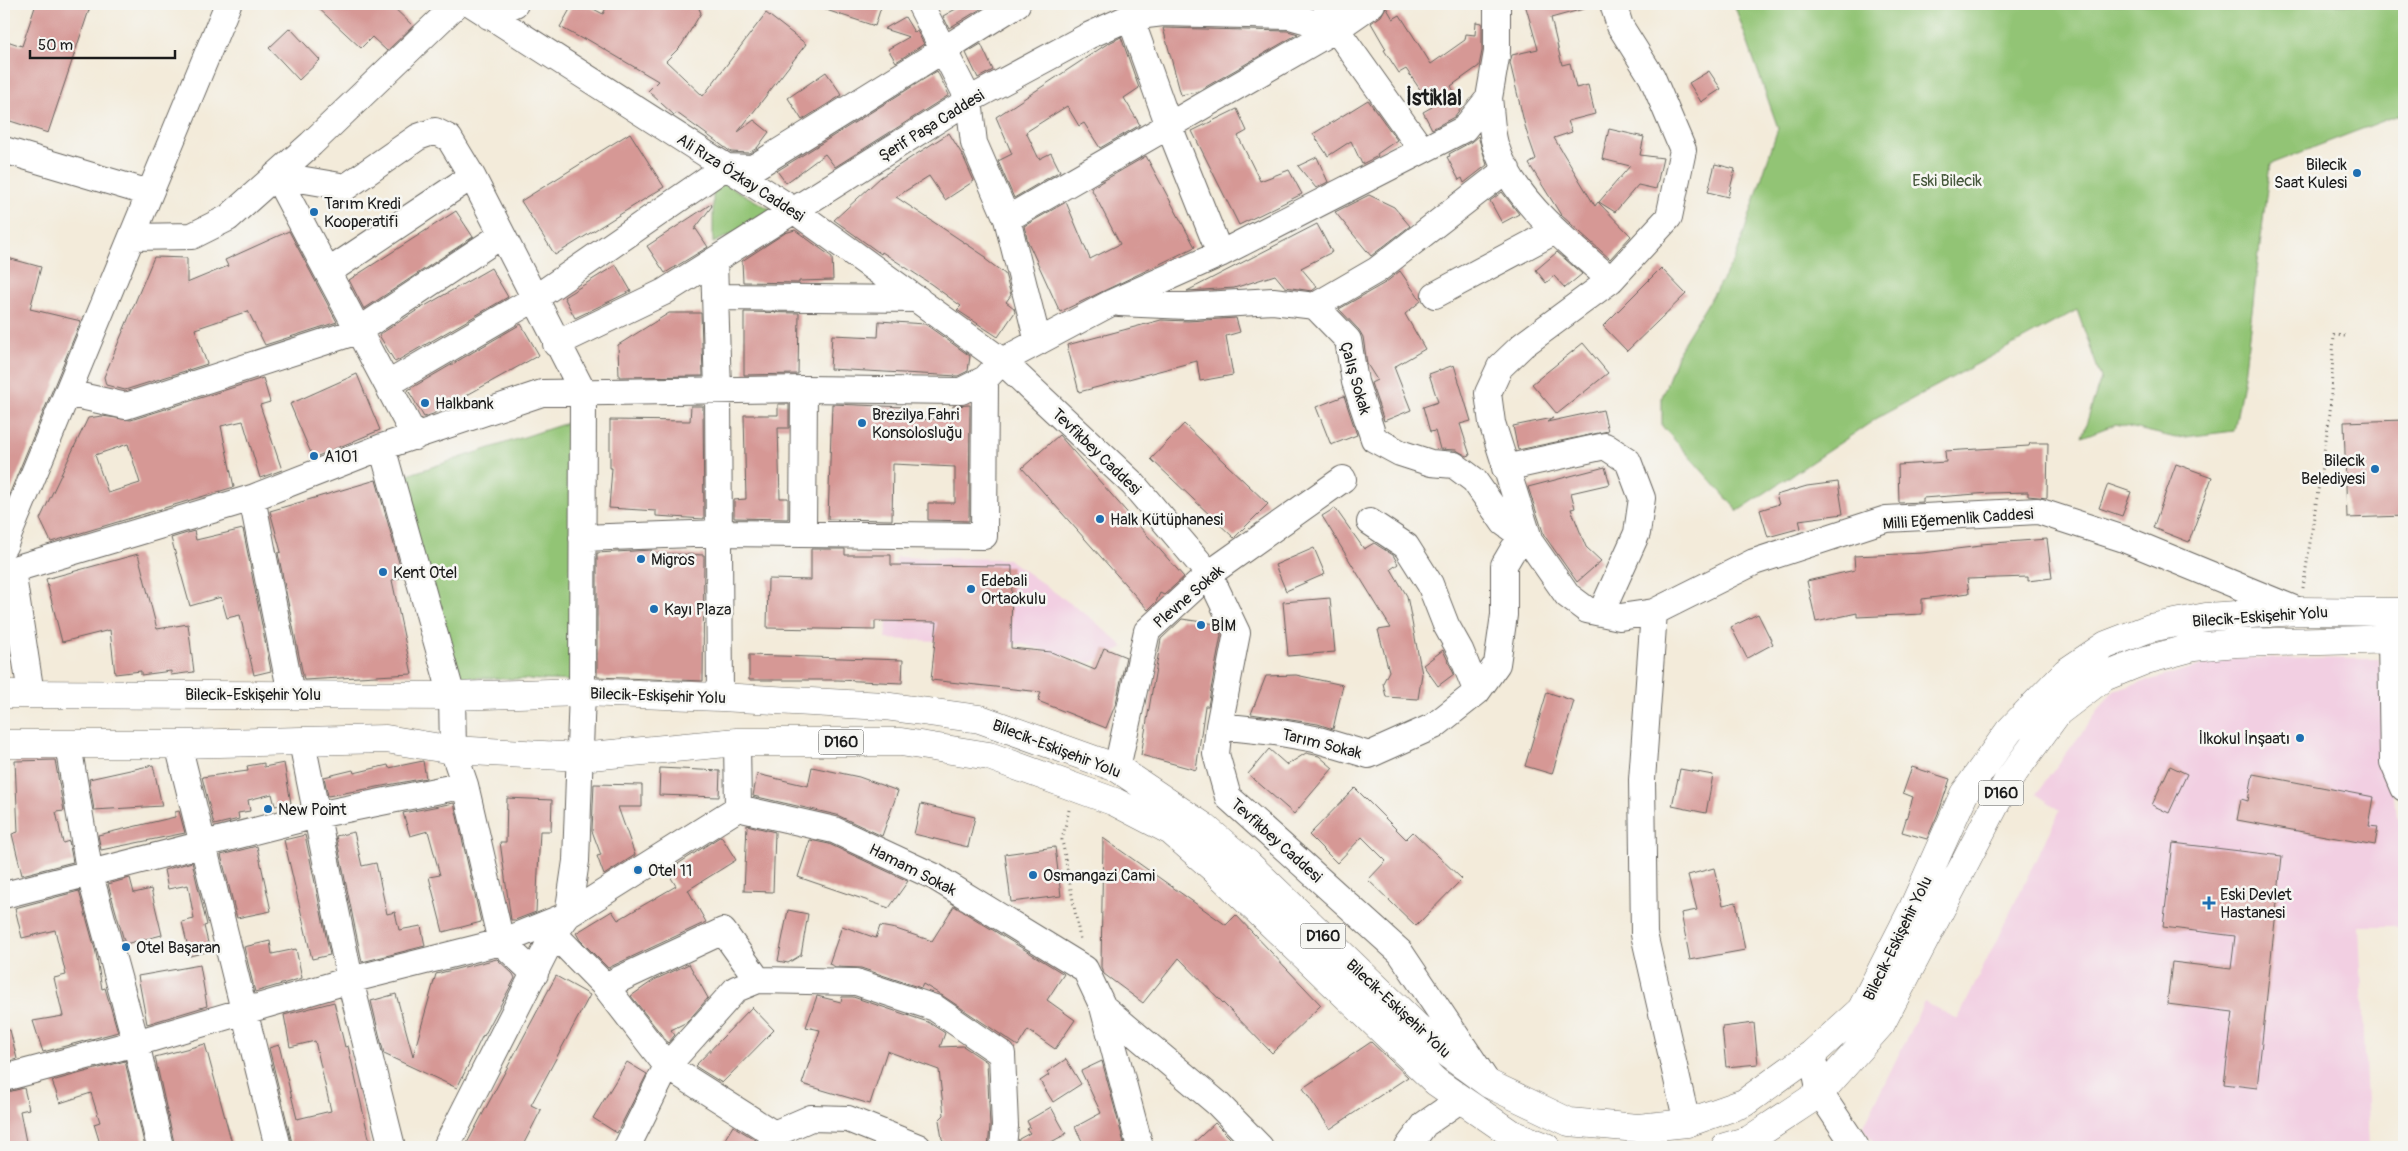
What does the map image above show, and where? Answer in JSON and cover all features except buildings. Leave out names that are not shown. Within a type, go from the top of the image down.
[{"type":"main road","name":"Bilecik-Eskişehir Yolu","points":[[4,694],[452,696],[582,692],[884,706],[980,719],[1118,768],[1203,826],[1248,864],[1438,1047],[1489,1084],[1569,1122],[1638,1128],[1687,1123],[1744,1102],[1812,1054],[1862,1010],[1913,908],[1964,794],[2009,731],[2066,672],[2106,645],[2150,628],[2206,617],[2299,611],[2404,612]]},
{"type":"main road","name":"Bilecik-Eskişehir Yolu","points":[[1725,1147],[1749,1140],[1820,1093],[1880,1024],[2006,782],[2058,712],[2104,677],[2146,660],[2194,647],[2236,643],[2397,639]]},
{"type":"main road","name":"Bilecik-Eskişehir Yolu","points":[[4,744],[178,744],[386,739],[453,750],[580,757],[737,742],[901,742],[989,756],[1115,802],[1170,831],[1213,868],[1436,1082],[1510,1133],[1546,1147]]},
{"type":"main road","points":[[1643,1147],[1687,1123]]},
{"type":"street","points":[[30,694],[6,563],[67,393],[228,4]]},
{"type":"street","points":[[132,237],[192,236],[228,218],[311,144],[456,4]]},
{"type":"street","points":[[480,10],[515,4]]},
{"type":"street","points":[[920,4],[969,100],[974,143],[1007,219],[1038,342]]},
{"type":"street","points":[[388,384],[534,299],[725,167],[753,168],[944,48],[1018,4]]},
{"type":"street","points":[[1326,4],[1336,29],[1422,150]]},
{"type":"street","points":[[1007,219],[1336,29],[1372,4]]},
{"type":"street","points":[[1497,4],[1497,52],[1489,98],[1495,144],[1507,169],[1538,216],[1611,280]]},
{"type":"street","points":[[1530,542],[1492,423],[1488,393],[1500,367],[1523,345],[1611,280],[1669,217],[1683,150],[1652,78],[1620,26],[1613,4]]},
{"type":"street","name":"Ali Rıza Özkay Caddesi","points":[[480,10],[795,211],[918,299],[994,370]]},
{"type":"street","name":"Şerif Paşa Caddesi","points":[[556,344],[664,292],[969,100],[1088,36],[1130,17],[1163,12],[1290,16],[1336,29]]},
{"type":"street","points":[[1130,17],[1169,126],[1220,254]]},
{"type":"street","points":[[6,563],[252,498],[382,447],[542,392],[804,389],[961,391],[1038,342],[1113,302],[1220,254],[1464,129],[1489,98]]},
{"type":"street","points":[[276,175],[346,187],[418,137],[434,131],[449,138],[472,176],[556,344],[583,392],[582,692],[576,861],[561,924],[446,1147]]},
{"type":"street","points":[[4,150],[149,194]]},
{"type":"street","points":[[1113,302],[1187,306],[1273,301],[1315,306],[1377,270],[1507,169]]},
{"type":"street","points":[[276,175],[415,437]]},
{"type":"street","points":[[328,272],[472,176]]},
{"type":"street","points":[[1435,295],[1555,231]]},
{"type":"street","points":[[67,393],[126,406],[358,331],[502,235]]},
{"type":"street","points":[[714,261],[720,532],[720,697]]},
{"type":"street","points":[[715,297],[918,299]]},
{"type":"street","name":"Çalış Sokak","points":[[1315,306],[1348,340],[1355,382],[1374,439],[1400,453],[1423,460],[1454,465],[1474,480],[1504,523],[1530,542]]},
{"type":"street","points":[[582,538],[720,532],[984,536],[994,370]]},
{"type":"street","name":"Tevfikbey Caddesi","points":[[994,370],[1133,484],[1209,574],[1238,633],[1219,726],[1216,754],[1228,797],[1400,952],[1489,1084]]},
{"type":"street","points":[[803,534],[804,389]]},
{"type":"street","points":[[1505,468],[1605,446],[1628,461],[1642,498],[1637,534],[1601,613]]},
{"type":"street","points":[[382,447],[452,696],[453,750],[465,785],[501,942],[536,974]]},
{"type":"street","name":"Plevne Sokak","points":[[1118,768],[1148,632],[1209,574],[1343,479]]},
{"type":"street","points":[[252,498],[291,694]]},
{"type":"street","name":"Milli Eğemenlik Caddesi","points":[[1530,542],[1567,595],[1587,610],[1620,617],[1654,612],[1754,562],[1886,520],[2038,511],[2124,539],[2299,611]]},
{"type":"street","points":[[1370,522],[1406,546],[1430,584],[1446,625],[1460,650],[1477,692]]},
{"type":"street","name":"Tarım Sokak","points":[[1219,726],[1275,732],[1315,739],[1369,755],[1434,726],[1477,692],[1497,664],[1504,615],[1504,565],[1514,548],[1530,542]]},
{"type":"street","points":[[1654,612],[1642,780],[1644,934],[1687,1123]]},
{"type":"street","points":[[2397,639],[2393,762],[2404,788]]},
{"type":"street","points":[[302,742],[350,980],[392,1147]]},
{"type":"street","points":[[4,1078],[136,1044],[350,980],[501,942],[561,924],[738,808],[737,742]]},
{"type":"street","points":[[178,744],[278,1147]]},
{"type":"street","points":[[68,745],[90,875],[136,1044],[160,1147]]},
{"type":"street","points":[[4,895],[90,875],[317,815],[465,785]]},
{"type":"street","name":"Hamam Sokak","points":[[738,808],[834,830],[843,834],[935,877],[1085,969]]},
{"type":"street","points":[[561,924],[605,986],[667,1066],[772,1141],[810,1118],[848,1118],[918,1147]]},
{"type":"street","points":[[605,986],[723,931],[758,980]]},
{"type":"street","points":[[1085,969],[1104,1007],[1140,1147]]},
{"type":"street","points":[[627,1147],[667,1066],[736,989],[758,980],[856,982],[935,1008],[1002,1054],[1006,1126],[1003,1147]]},
{"type":"street","points":[[1104,1007],[1217,1103],[1260,1147]]},
{"type":"street","points":[[1812,1054],[1820,1093],[1856,1147]]},
{"type":"street","points":[[1408,1147],[1425,1124],[1462,1100]]},
{"type":"path","points":[[2299,611],[2330,413],[2334,335],[2345,336]]},
{"type":"path","points":[[1075,787],[1062,840],[1085,969]]},
{"type":"shaded area","name":"Edebali Ortaokulu","points":[[896,557],[1008,559],[1091,618],[1124,647],[1090,663],[1022,644],[885,639]]},
{"type":"shaded area","name":"Eski Devlet Hastanesi","points":[[2235,658],[2379,659],[2396,816],[2404,828],[2404,926],[2359,926],[2369,1147],[1876,1147],[1863,1128],[1924,1002],[1958,1019],[2060,810],[2036,794],[2113,691],[2202,665]]},
{"type":"green space","name":"Eski Bilecik","points":[[1734,4],[2404,4],[2404,113],[2270,164],[2244,376],[2234,431],[2176,438],[2116,424],[2082,437],[2101,378],[2077,310],[1879,417],[1738,511],[1662,426],[1662,397],[1679,350],[1736,257],[1778,128]]},
{"type":"green space","points":[[713,177],[777,213],[713,243]]},
{"type":"green space","points":[[573,421],[577,681],[456,677],[398,478]]},
{"type":"place","name":"Bilecik Saat Kulesi","points":[[2357,173]]},
{"type":"place","name":"Tarım Kredi Kooperatifi","points":[[314,212]]},
{"type":"place","name":"Halkbank","points":[[425,403]]},
{"type":"place","name":"Brezilya Fahri Konsolosluğu","points":[[862,423]]},
{"type":"place","name":"A101","points":[[314,456]]},
{"type":"place","name":"Bilecik Belediyesi","points":[[2375,469]]},
{"type":"place","name":"Halk Kütüphanesi","points":[[1100,519]]},
{"type":"place","name":"Migros","points":[[641,559]]},
{"type":"place","name":"Kent Otel","points":[[383,572]]},
{"type":"place","name":"Edebali Ortaokulu","points":[[971,589]]},
{"type":"place","name":"Kayı Plaza","points":[[654,609]]},
{"type":"place","name":"BİM","points":[[1201,625]]},
{"type":"place","name":"İlkokul İnşaatı","points":[[2300,738]]},
{"type":"place","name":"New Point","points":[[268,809]]},
{"type":"place","name":"Otel 11","points":[[638,870]]},
{"type":"place","name":"Osmangazi Cami","points":[[1033,875]]},
{"type":"place","name":"Eski Devlet Hastanesi","points":[[2209,903]]},
{"type":"place","name":"Otel Başaran","points":[[126,947]]},
{"type":"district","name":"İstiklal","points":[[1434,98]]}]
